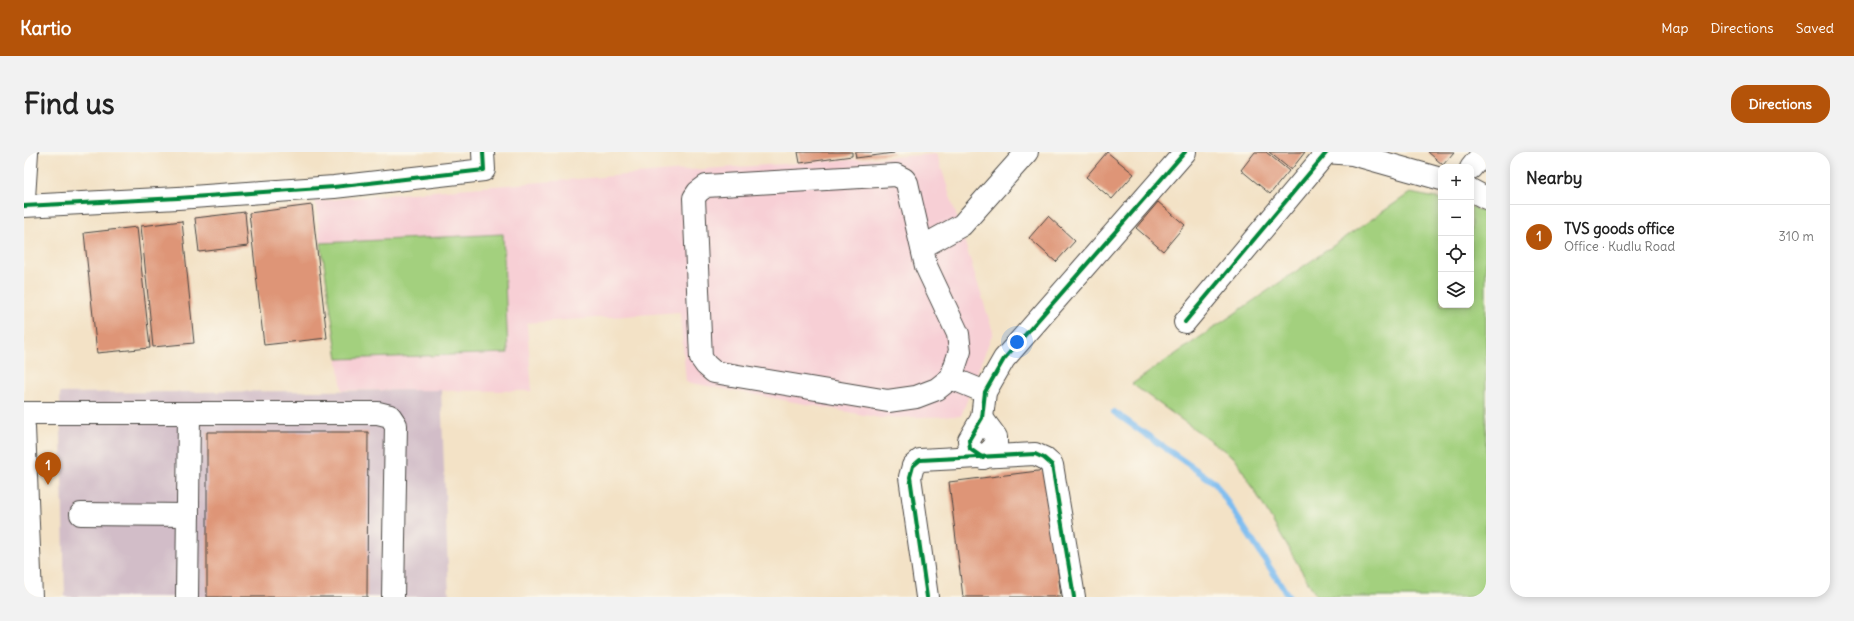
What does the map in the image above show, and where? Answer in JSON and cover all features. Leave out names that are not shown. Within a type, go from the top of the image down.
[{"type":"street","points":[[24,198],[27,152]]},
{"type":"street","points":[[24,206],[178,198],[334,187],[484,170],[483,152]]},
{"type":"street","points":[[922,247],[962,225],[1027,152]]},
{"type":"street","points":[[983,458],[996,445],[996,437],[982,418],[985,392],[1004,360],[1185,152]]},
{"type":"street","points":[[1185,322],[1326,152],[1352,154],[1438,178]]},
{"type":"street","points":[[1474,164],[1484,152]]},
{"type":"street","points":[[896,175],[904,179],[907,183],[922,247],[926,266],[958,334],[960,351],[951,378],[937,389],[916,397],[888,401],[714,372],[706,366],[701,358],[694,198],[698,192],[706,186],[896,175]]},
{"type":"street","points":[[1474,192],[1486,198]]},
{"type":"street","points":[[951,378],[985,392]]},
{"type":"street","points":[[24,414],[378,413],[390,416],[396,425],[393,597]]},
{"type":"street","points":[[187,597],[189,414]]},
{"type":"street","points":[[24,427],[31,597]]},
{"type":"street","points":[[927,597],[910,477],[913,466],[920,460],[983,458],[1035,454],[1044,458],[1052,466],[1074,597]]},
{"type":"street","points":[[82,514],[188,514]]},
{"type":"shaded area","points":[[937,154],[993,332],[961,416],[880,418],[686,382],[680,312],[527,323],[532,391],[342,390],[315,201],[673,171]]},
{"type":"shaded area","points":[[441,390],[449,597],[65,597],[60,393]]},
{"type":"green space","points":[[1410,193],[1438,198],[1438,308],[1474,308],[1474,208],[1486,214],[1486,597],[1317,597],[1236,459],[1132,384]]},
{"type":"green space","points":[[503,234],[508,353],[338,359],[321,243]]},
{"type":"building","points":[[798,152],[852,152],[852,156],[800,163]]},
{"type":"building","points":[[855,152],[894,152],[894,153],[856,158]]},
{"type":"building","points":[[1107,152],[1134,174],[1112,199],[1086,177]]},
{"type":"building","points":[[1255,152],[1266,152],[1289,171],[1270,194],[1241,170]]},
{"type":"building","points":[[1269,152],[1305,152],[1291,170]]},
{"type":"building","points":[[1428,152],[1454,152],[1444,164],[1442,164]]},
{"type":"building","points":[[1158,202],[1185,225],[1163,251],[1136,228]]},
{"type":"building","points":[[312,205],[327,338],[264,345],[249,213]]},
{"type":"building","points":[[245,212],[248,246],[199,252],[195,218]]},
{"type":"building","points":[[1048,216],[1075,241],[1056,262],[1029,238]]},
{"type":"building","points":[[182,221],[194,343],[153,347],[141,226]]},
{"type":"building","points":[[137,227],[150,348],[97,353],[84,233]]},
{"type":"building","points":[[207,432],[368,432],[367,597],[207,597]]},
{"type":"building","points":[[1046,470],[1061,597],[963,597],[949,482]]},
{"type":"waterway","points":[[1114,412],[1215,483],[1289,597]]},
{"type":"cycle path","points":[[24,206],[178,198],[334,187],[484,170],[483,152]]},
{"type":"cycle path","points":[[983,458],[970,449],[969,440],[982,418],[985,392],[1004,359],[1185,152]]},
{"type":"cycle path","points":[[1185,322],[1327,152]]},
{"type":"cycle path","points":[[927,597],[910,477],[913,466],[920,460],[1035,454],[1044,458],[1052,465],[1074,597]]},
{"type":"place","name":"TVS goods office","points":[[48,485]]}]
